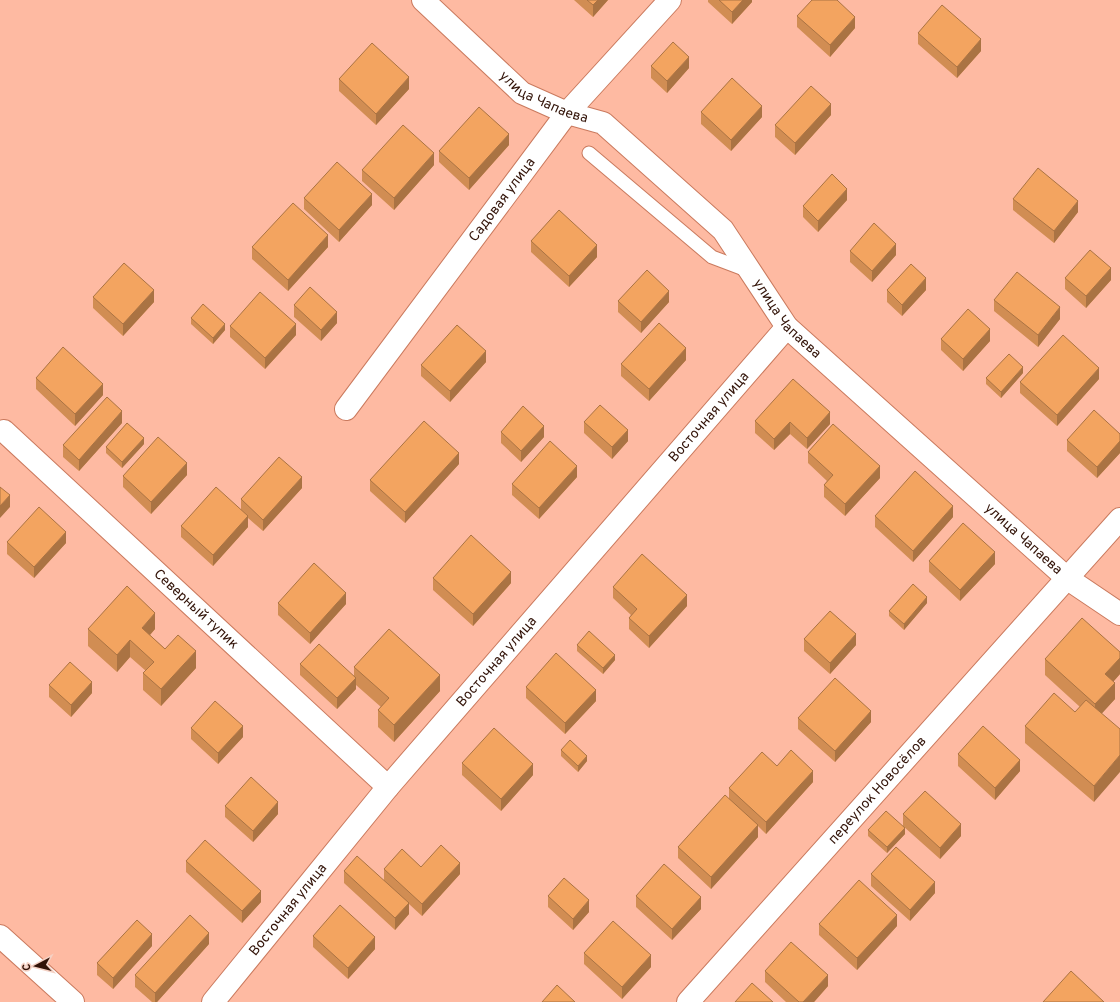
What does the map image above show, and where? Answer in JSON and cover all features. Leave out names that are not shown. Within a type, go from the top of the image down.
[{"type":"street","name":"улица Чапаева","points":[[423,0],[522,93],[567,113],[603,123],[723,230],[787,327],[1068,579],[1120,614]]},
{"type":"street","name":"Садовая улица","points":[[346,409],[567,113],[670,0]]},
{"type":"street","name":"Восточная улица","points":[[213,1002],[388,787],[787,327]]},
{"type":"street","name":"Северный тупик","points":[[4,431],[388,787]]},
{"type":"street","name":"переулок Новосёлов","points":[[688,1002],[1068,579],[1120,519]]},
{"type":"street","points":[[0,936],[73,1002]]},
{"type":"lane","points":[[589,153],[712,257],[750,271]]},
{"type":"building","points":[[587,0],[598,0],[593,5]]},
{"type":"building","points":[[719,0],[743,0],[732,12]]},
{"type":"building","points":[[812,0],[837,0],[855,17],[830,45],[797,16]]},
{"type":"building","points":[[942,5],[981,39],[957,67],[918,33]]},
{"type":"building","points":[[673,42],[689,57],[667,81],[651,66]]},
{"type":"building","points":[[372,43],[409,77],[376,114],[339,79]]},
{"type":"building","points":[[732,78],[762,106],[731,140],[701,112]]},
{"type":"building","points":[[811,86],[831,104],[795,143],[775,125]]},
{"type":"building","points":[[479,107],[509,134],[469,178],[439,151]]},
{"type":"building","points":[[403,125],[434,153],[394,198],[362,170]]},
{"type":"building","points":[[337,162],[372,194],[339,230],[304,198]]},
{"type":"building","points":[[1038,168],[1078,201],[1054,231],[1013,199]]},
{"type":"building","points":[[832,174],[847,189],[818,221],[803,206]]},
{"type":"building","points":[[293,203],[328,235],[288,280],[252,247]]},
{"type":"building","points":[[559,210],[597,245],[569,276],[531,241]]},
{"type":"building","points":[[874,223],[896,244],[872,271],[850,251]]},
{"type":"building","points":[[1090,250],[1111,268],[1086,296],[1065,278]]},
{"type":"building","points":[[124,263],[154,290],[123,324],[93,297]]},
{"type":"building","points":[[911,264],[926,278],[902,305],[887,290]]},
{"type":"building","points":[[647,270],[669,291],[641,322],[618,301]]},
{"type":"building","points":[[1017,272],[1060,307],[1038,335],[994,300]]},
{"type":"building","points":[[310,287],[337,312],[321,330],[294,305]]},
{"type":"building","points":[[260,292],[296,324],[265,358],[230,326]]},
{"type":"building","points":[[203,304],[225,324],[213,338],[191,318]]},
{"type":"building","points":[[968,309],[990,329],[963,359],[941,339]]},
{"type":"building","points":[[659,323],[686,348],[649,389],[621,364]]},
{"type":"building","points":[[457,325],[486,351],[450,391],[421,365]]},
{"type":"building","points":[[1063,335],[1099,368],[1057,415],[1020,382]]},
{"type":"building","points":[[63,347],[103,384],[75,414],[36,378]]},
{"type":"building","points":[[1009,354],[1023,367],[1001,392],[986,378]]},
{"type":"building","points":[[793,379],[830,412],[807,438],[790,422],[774,439],[755,421]]},
{"type":"building","points":[[107,397],[122,411],[79,460],[63,445]]},
{"type":"building","points":[[600,405],[628,430],[612,447],[584,422]]},
{"type":"building","points":[[523,406],[544,426],[521,451],[501,432]]},
{"type":"building","points":[[1094,410],[1120,434],[1120,441],[1097,467],[1067,440]]},
{"type":"building","points":[[424,421],[459,453],[405,512],[370,480]]},
{"type":"building","points":[[127,423],[144,438],[122,462],[106,447]]},
{"type":"building","points":[[833,424],[880,466],[845,504],[824,485],[833,475],[808,452]]},
{"type":"building","points":[[158,437],[187,463],[151,502],[123,476]]},
{"type":"building","points":[[550,441],[577,466],[539,508],[512,484]]},
{"type":"building","points":[[279,457],[302,477],[263,520],[241,499]]},
{"type":"building","points":[[915,471],[953,506],[913,551],[875,516]]},
{"type":"building","points":[[0,487],[10,495],[0,506]]},
{"type":"building","points":[[216,487],[248,516],[213,555],[181,526]]},
{"type":"building","points":[[39,507],[66,532],[34,567],[7,542]]},
{"type":"building","points":[[963,523],[995,552],[960,590],[929,561]]},
{"type":"building","points":[[471,535],[511,572],[473,614],[433,578]]},
{"type":"building","points":[[642,554],[687,595],[649,636],[629,618],[637,609],[613,587]]},
{"type":"building","points":[[314,563],[346,593],[310,633],[278,603]]},
{"type":"building","points":[[913,584],[927,597],[904,624],[889,611]]},
{"type":"building","points":[[127,586],[155,613],[142,628],[165,649],[178,635],[196,651],[161,689],[143,673],[154,662],[130,640],[117,655],[88,629]]},
{"type":"building","points":[[830,611],[856,634],[830,663],[804,639]]},
{"type":"building","points":[[1082,618],[1120,652],[1120,658],[1105,674],[1115,683],[1095,704],[1045,659]]},
{"type":"building","points":[[389,629],[440,675],[394,725],[378,710],[389,698],[354,667]]},
{"type":"building","points":[[589,631],[615,655],[603,668],[577,645]]},
{"type":"building","points":[[319,644],[356,678],[337,698],[300,664]]},
{"type":"building","points":[[556,653],[596,690],[565,723],[526,687]]},
{"type":"building","points":[[70,662],[92,682],[71,705],[49,685]]},
{"type":"building","points":[[835,678],[871,711],[835,751],[798,718]]},
{"type":"building","points":[[1054,693],[1075,712],[1086,700],[1120,729],[1120,755],[1094,786],[1025,726]]},
{"type":"building","points":[[215,701],[243,726],[218,753],[191,728]]},
{"type":"building","points":[[983,726],[1020,760],[995,788],[958,754]]},
{"type":"building","points":[[494,728],[533,764],[501,799],[462,763]]},
{"type":"building","points":[[570,740],[587,756],[578,766],[561,750]]},
{"type":"building","points":[[791,750],[813,771],[766,822],[729,788],[762,752],[777,766]]},
{"type":"building","points":[[251,777],[278,802],[253,831],[225,806]]},
{"type":"building","points":[[925,791],[961,824],[940,848],[903,814]]},
{"type":"building","points":[[725,795],[758,825],[711,877],[678,847]]},
{"type":"building","points":[[886,811],[905,828],[887,847],[868,830]]},
{"type":"building","points":[[205,840],[261,891],[242,911],[186,861]]},
{"type":"building","points":[[441,845],[460,863],[422,904],[384,869],[402,849],[421,867]]},
{"type":"building","points":[[896,847],[935,882],[910,910],[871,874]]},
{"type":"building","points":[[357,856],[409,903],[395,918],[344,871]]},
{"type":"building","points":[[664,864],[701,897],[672,929],[636,896]]},
{"type":"building","points":[[564,878],[589,900],[573,919],[548,896]]},
{"type":"building","points":[[859,880],[897,915],[857,958],[819,924]]},
{"type":"building","points":[[340,905],[375,937],[348,968],[313,936]]},
{"type":"building","points":[[190,915],[209,933],[155,993],[135,975]]},
{"type":"building","points":[[137,920],[152,934],[113,978],[97,963]]},
{"type":"building","points":[[613,921],[651,955],[622,987],[584,953]]},
{"type":"building","points":[[791,942],[828,975],[803,1002],[799,1002],[765,971]]},
{"type":"building","points":[[1071,971],[1104,1002],[1043,1002]]},
{"type":"building","points":[[752,983],[773,1002],[735,1002]]},
{"type":"building","points":[[557,985],[575,1002],[542,1002]]}]
